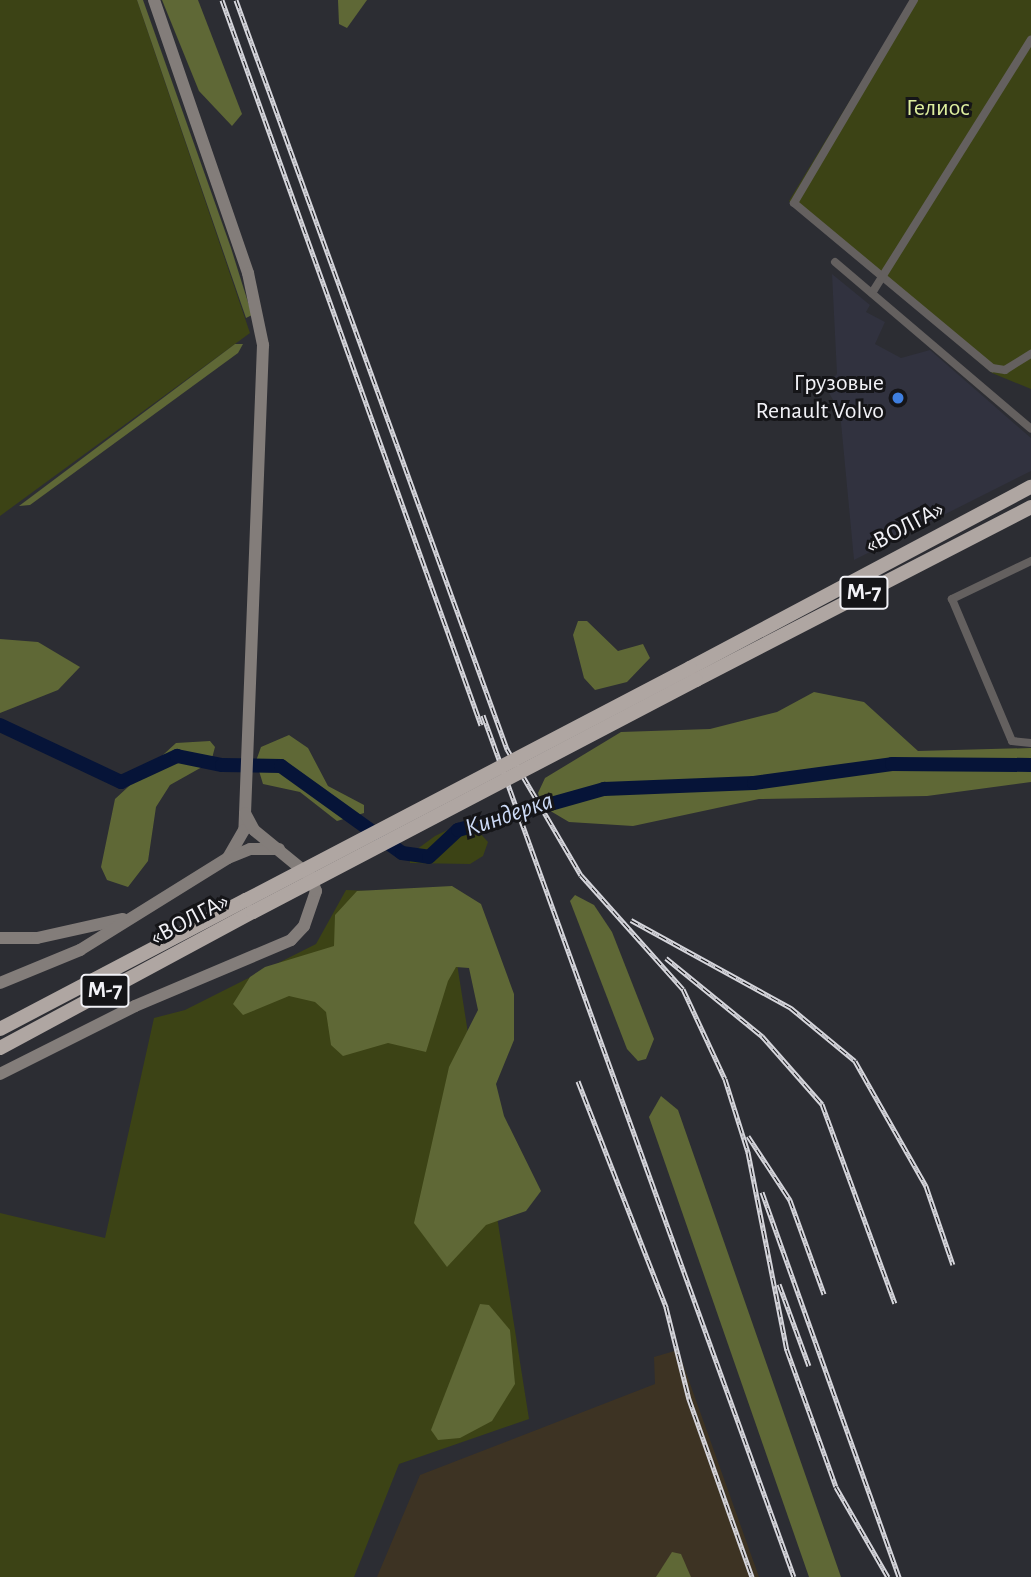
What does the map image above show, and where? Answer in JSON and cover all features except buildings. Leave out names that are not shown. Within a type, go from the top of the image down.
[{"type":"highway","name":"«ВОЛГА»","points":[[693,674],[1031,486]]},
{"type":"highway","name":"«ВОЛГА»","points":[[693,674],[1031,507]]},
{"type":"highway","name":"М-7","points":[[249,906],[693,674]]},
{"type":"highway","name":"«ВОЛГА»","points":[[4,1026],[249,906]]},
{"type":"highway","name":"«ВОЛГА»","points":[[0,1048],[249,906]]},
{"type":"street","points":[[154,0],[248,273],[263,345],[245,813],[243,836],[228,858]]},
{"type":"street","points":[[914,0],[794,199],[992,368],[1005,370],[1031,354]]},
{"type":"street","points":[[872,293],[1031,40]]},
{"type":"street","points":[[835,262],[1031,429]]},
{"type":"street","points":[[1031,561],[953,599],[1012,741],[1031,743]]},
{"type":"street","points":[[0,1074],[135,1006],[291,940],[310,914],[316,891],[302,864],[254,830],[245,813]]},
{"type":"street","points":[[0,983],[67,958],[228,858],[250,849],[283,850]]},
{"type":"street","points":[[0,938],[49,936],[133,915]]},
{"type":"shaded area","points":[[832,274],[870,305],[866,312],[885,322],[875,344],[901,358],[930,350],[1031,438],[1031,471],[854,560],[840,412],[825,386],[837,374]]},
{"type":"shaded area","points":[[678,1350],[759,1577],[377,1577],[420,1475],[655,1384],[654,1357]]},
{"type":"green space","points":[[0,0],[137,0],[250,333],[0,516]]},
{"type":"green space","points":[[137,0],[143,0],[231,248],[252,315],[246,318]]},
{"type":"green space","points":[[162,0],[198,0],[242,114],[232,126],[199,91]]},
{"type":"green space","points":[[338,0],[367,0],[347,28],[339,24]]},
{"type":"green space","name":"Гелиос","points":[[911,0],[1031,0],[1031,389],[992,373],[789,201]]},
{"type":"green space","points":[[235,344],[243,344],[238,353],[30,505],[19,506]]},
{"type":"green space","points":[[578,621],[587,621],[618,651],[643,644],[650,658],[627,682],[595,690],[584,678],[573,635]]},
{"type":"green space","points":[[0,639],[38,642],[80,667],[58,690],[0,713]]},
{"type":"green space","points":[[814,692],[864,702],[918,751],[1031,748],[1031,782],[927,796],[759,799],[633,826],[569,822],[542,806],[538,793],[545,778],[621,732],[710,729],[777,712]]},
{"type":"green space","points":[[289,735],[308,748],[328,786],[364,805],[364,813],[337,821],[300,792],[263,784],[256,761],[261,747]]},
{"type":"green space","points":[[210,741],[215,747],[211,762],[170,785],[156,807],[148,861],[128,887],[107,880],[101,867],[115,799],[176,743]]},
{"type":"green space","points":[[468,820],[488,842],[483,856],[470,864],[410,863],[409,855],[435,836]]},
{"type":"green space","points":[[452,886],[481,904],[514,994],[514,1040],[496,1084],[504,1116],[541,1191],[526,1211],[486,1225],[447,1267],[414,1223],[449,1067],[478,1010],[469,968],[456,967],[448,981],[426,1052],[388,1043],[343,1056],[331,1045],[326,1012],[315,1002],[289,996],[243,1015],[233,1004],[250,977],[265,967],[334,946],[335,915],[357,891]]},
{"type":"green space","points":[[346,890],[446,894],[529,1419],[399,1464],[354,1577],[0,1577],[0,1213],[105,1238],[154,1018],[185,1010],[316,944]]},
{"type":"green space","points":[[575,895],[594,905],[612,932],[654,1039],[646,1059],[638,1061],[627,1049],[570,901]]},
{"type":"green space","points":[[661,1096],[678,1110],[841,1577],[809,1577],[649,1117]]},
{"type":"green space","points":[[480,1304],[489,1305],[510,1330],[515,1384],[492,1421],[460,1438],[438,1440],[431,1430]]},
{"type":"green space","points":[[672,1552],[681,1554],[691,1577],[656,1577]]},
{"type":"waterway","name":"Киндерка","points":[[0,725],[121,782],[177,756],[222,765],[281,766],[402,853],[429,857],[458,830],[604,789],[754,783],[892,764],[1031,765]]},
{"type":"railway","points":[[222,0],[481,725]]},
{"type":"railway","points":[[236,0],[507,749],[581,875],[683,989],[725,1079],[748,1152],[787,1350],[836,1487],[888,1577]]},
{"type":"railway","points":[[483,715],[794,1577]]},
{"type":"railway","points":[[631,920],[791,1008],[855,1061],[926,1186],[953,1265]]},
{"type":"railway","points":[[666,958],[762,1036],[822,1104],[895,1303]]},
{"type":"railway","points":[[578,1081],[666,1307],[689,1399],[752,1577]]},
{"type":"railway","points":[[748,1136],[790,1200],[824,1294]]},
{"type":"railway","points":[[762,1192],[899,1577]]},
{"type":"railway","points":[[779,1284],[809,1366]]},
{"type":"place","name":"Грузовые Renault Volvo","points":[[898,398]]}]
